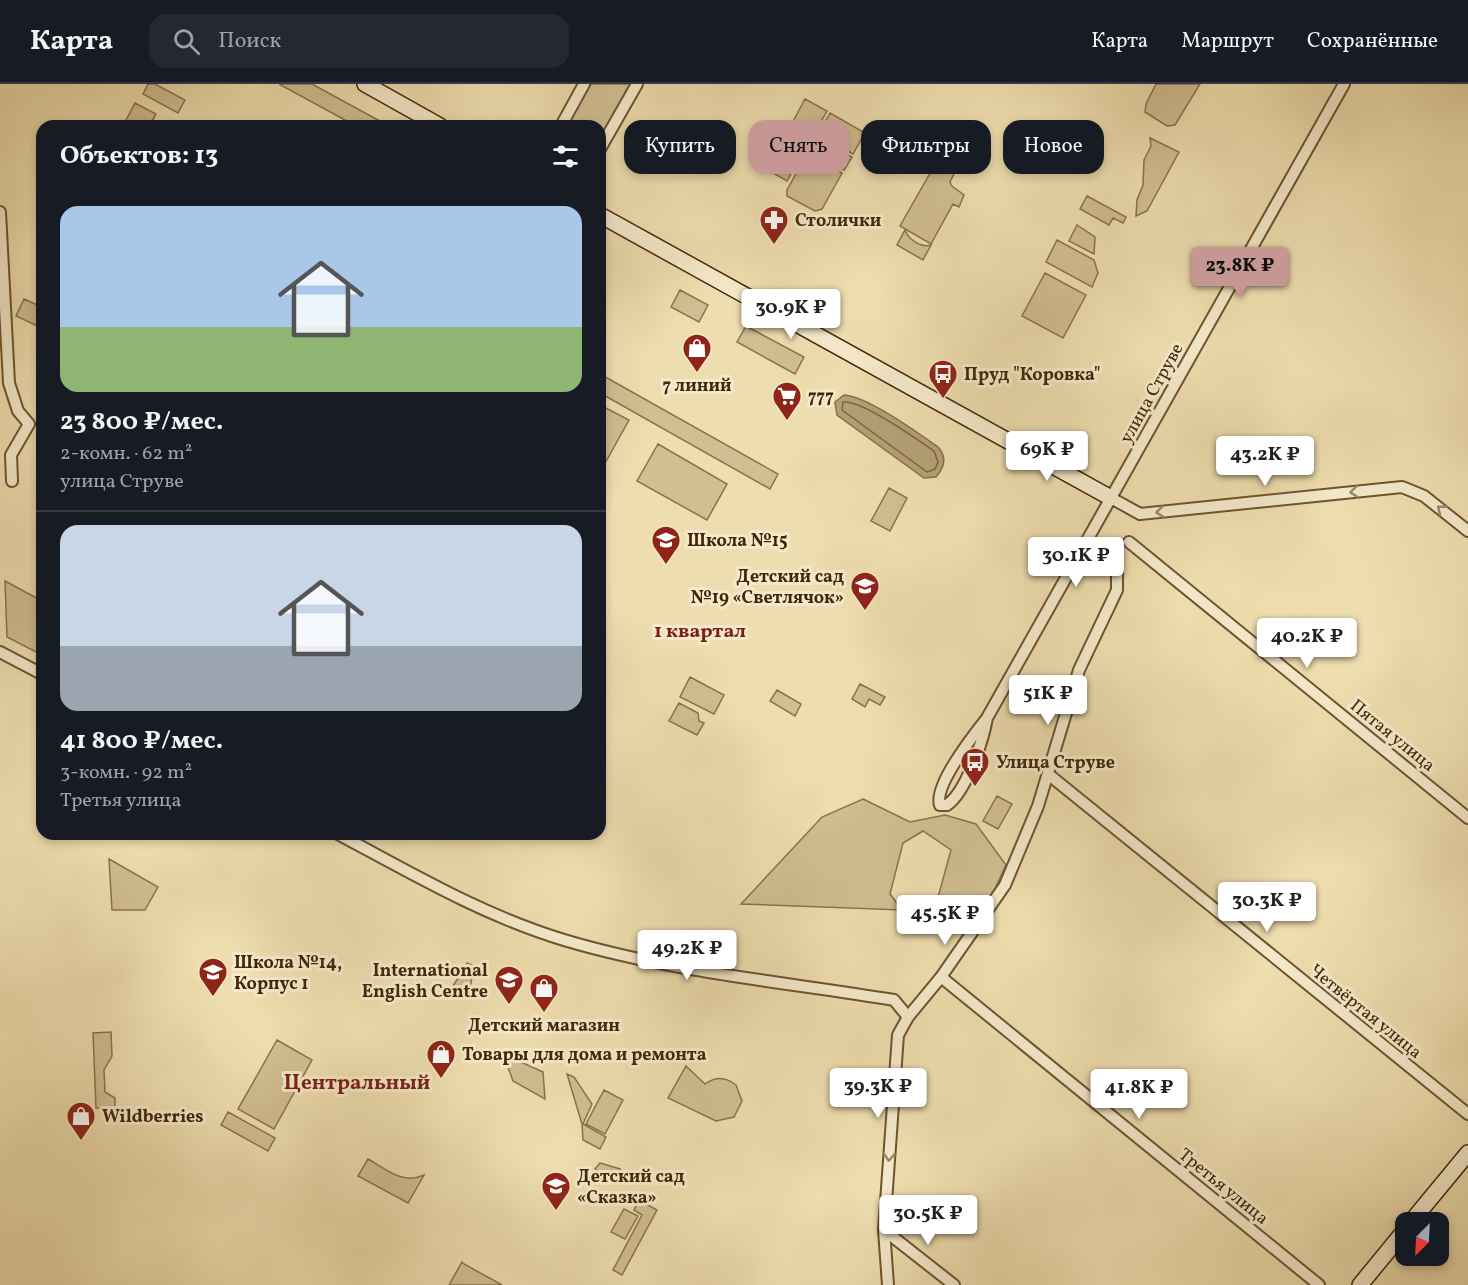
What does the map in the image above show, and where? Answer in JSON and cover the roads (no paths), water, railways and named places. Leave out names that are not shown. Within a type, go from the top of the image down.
[{"type":"street","points":[[365,84],[429,120]]},
{"type":"street","points":[[564,120],[584,84]]},
{"type":"street","points":[[606,138],[637,84]]},
{"type":"street","name":"улица Струве","points":[[987,718],[973,763],[952,800],[947,805],[940,805],[938,796],[940,790],[967,745],[987,718],[1344,84]]},
{"type":"street","points":[[0,212],[9,383],[21,417],[29,424],[11,455],[12,481]]},
{"type":"street","points":[[606,218],[1140,514],[1402,487],[1424,496],[1468,531]]},
{"type":"street","name":"Пятая улица","points":[[1129,542],[1468,818]]},
{"type":"street","points":[[888,1285],[884,1230],[898,1035],[908,1017],[941,977],[1002,891],[1038,806],[1079,670],[1118,590],[1117,572]]},
{"type":"street","points":[[0,652],[36,671]]},
{"type":"street","name":"Четвёртая улица","points":[[1048,774],[1468,1114]]},
{"type":"street","points":[[349,840],[483,910],[564,940],[710,971],[894,1000],[908,1017]]},
{"type":"street","name":"Третья улица","points":[[941,977],[1319,1285]]},
{"type":"street","points":[[1419,1212],[1468,1153]]},
{"type":"street","points":[[884,1230],[954,1285]]},
{"type":"street","points":[[1360,1285],[1395,1242]]},
{"type":"water","points":[[844,395],[879,408],[938,447],[943,454],[944,462],[936,477],[924,478],[837,415],[835,402]]},
{"type":"place","name":"Столички","points":[[774,246]]},
{"type":"place","name":"7 линий","points":[[697,374]]},
{"type":"place","name":"Пруд \"Коровка\"","points":[[943,400]]},
{"type":"place","name":"777","points":[[787,422]]},
{"type":"place","name":"Школа №15","points":[[666,566]]},
{"type":"place","name":"Детский сад №19 «Светлячок»","points":[[865,612]]},
{"type":"place","name":"Улица Струве","points":[[975,788]]},
{"type":"place","name":"Школа №14, Корпус 1","points":[[213,998]]},
{"type":"place","name":"International English Centre","points":[[509,1006]]},
{"type":"place","name":"Детский магазин","points":[[544,1014]]},
{"type":"place","name":"Товары для дома и ремонта","points":[[441,1080]]},
{"type":"place","name":"Wildberries","points":[[81,1142]]},
{"type":"place","name":"Детский сад «Сказка»","points":[[556,1212]]},
{"type":"district","name":"1 квартал","points":[[700,630]]},
{"type":"district","name":"Центральный","points":[[357,1082]]}]
